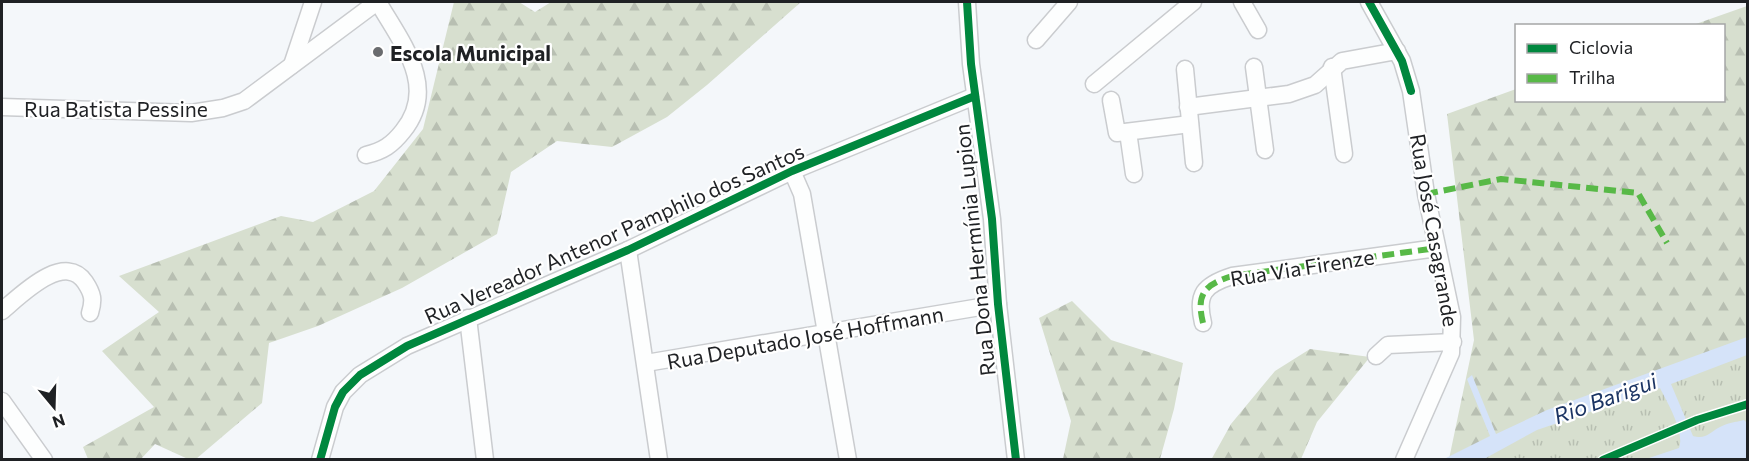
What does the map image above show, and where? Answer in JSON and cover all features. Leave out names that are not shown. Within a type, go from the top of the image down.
[{"type":"street","points":[[292,65],[313,2]]},
{"type":"street","points":[[366,155],[392,145],[408,125],[418,103],[419,85],[415,68],[377,2]]},
{"type":"street","name":"Rua Batista Pessine","points":[[2,107],[191,112],[223,108],[244,100],[377,2]]},
{"type":"street","name":"Rua Dona Hermínia Lupion","points":[[967,2],[975,96],[992,219],[998,304],[1016,459]]},
{"type":"street","points":[[1036,40],[1069,2]]},
{"type":"street","points":[[1094,84],[1193,2]]},
{"type":"street","points":[[1242,2],[1258,30]]},
{"type":"street","name":"Rua José Casagrande","points":[[1369,2],[1397,51],[1411,91],[1426,194],[1452,317],[1453,342],[1404,459]]},
{"type":"street","points":[[1111,100],[1117,133],[1128,132],[1258,98],[1288,94],[1315,85],[1332,67],[1342,61],[1397,51]]},
{"type":"street","points":[[1254,67],[1265,150]]},
{"type":"street","points":[[1332,67],[1344,154]]},
{"type":"street","points":[[1185,69],[1194,163]]},
{"type":"street","name":"Rua Vereador Antenor Pamphilo dos Santos","points":[[320,459],[335,407],[343,392],[360,375],[407,346],[628,250],[792,171],[975,96]]},
{"type":"street","points":[[1128,132],[1134,174]]},
{"type":"street","points":[[792,171],[802,194],[848,459]]},
{"type":"street","name":"Rua Via Firenze","points":[[1203,323],[1199,308],[1201,295],[1216,281],[1232,276],[1437,248]]},
{"type":"street","points":[[628,250],[659,459]]},
{"type":"street","points":[[2,311],[35,284],[64,270],[82,277],[90,290],[94,300],[90,313]]},
{"type":"street","name":"Rua Deputado José Hoffmann","points":[[646,363],[998,304]]},
{"type":"street","points":[[468,318],[485,459]]},
{"type":"street","points":[[1376,356],[1388,345],[1453,342]]},
{"type":"street","points":[[2,402],[44,459]]},
{"type":"green space","points":[[454,2],[519,2],[535,12],[551,2],[801,2],[667,117],[612,147],[557,141],[511,172],[497,234],[402,288],[318,326],[269,343],[262,403],[196,459],[188,459],[155,444],[141,459],[88,459],[83,447],[154,407],[102,351],[159,312],[119,276],[281,216],[313,222],[374,191],[423,129]]},
{"type":"green space","points":[[1747,6],[1747,343],[1449,459],[1474,340],[1447,114],[1515,89],[1515,102],[1725,102],[1725,24],[1696,24]]},
{"type":"green space","points":[[1072,301],[1111,340],[1183,363],[1174,409],[1160,459],[1063,459],[1071,421],[1039,318]]},
{"type":"green space","points":[[1747,345],[1747,459],[1467,460],[1533,425]]},
{"type":"green space","points":[[1310,349],[1370,357],[1317,422],[1301,459],[1211,460],[1231,424],[1275,371]]},
{"type":"water","name":"Rio Barigui","points":[[1747,337],[1747,355],[1671,384],[1693,436],[1705,436],[1723,426],[1744,420],[1747,423],[1747,459],[1646,459],[1679,448],[1680,434],[1660,388],[1537,430],[1484,459],[1444,459],[1490,436],[1467,379],[1472,375],[1496,434],[1547,410]]},
{"type":"marked path","points":[[1426,194],[1501,179],[1638,193],[1667,243]]},
{"type":"marked path","points":[[1203,323],[1201,305],[1204,292],[1222,279],[1437,248]]},
{"type":"cycle path","points":[[967,2],[971,64],[992,219],[998,304],[1016,460]]},
{"type":"cycle path","points":[[1369,2],[1402,61],[1411,91]]},
{"type":"cycle path","points":[[320,460],[335,407],[343,392],[360,375],[407,346],[628,250],[792,171],[975,96]]},
{"type":"cycle path","points":[[1603,460],[1697,420],[1748,404]]},
{"type":"place","name":"Escola Municipal","points":[[378,52]]}]
